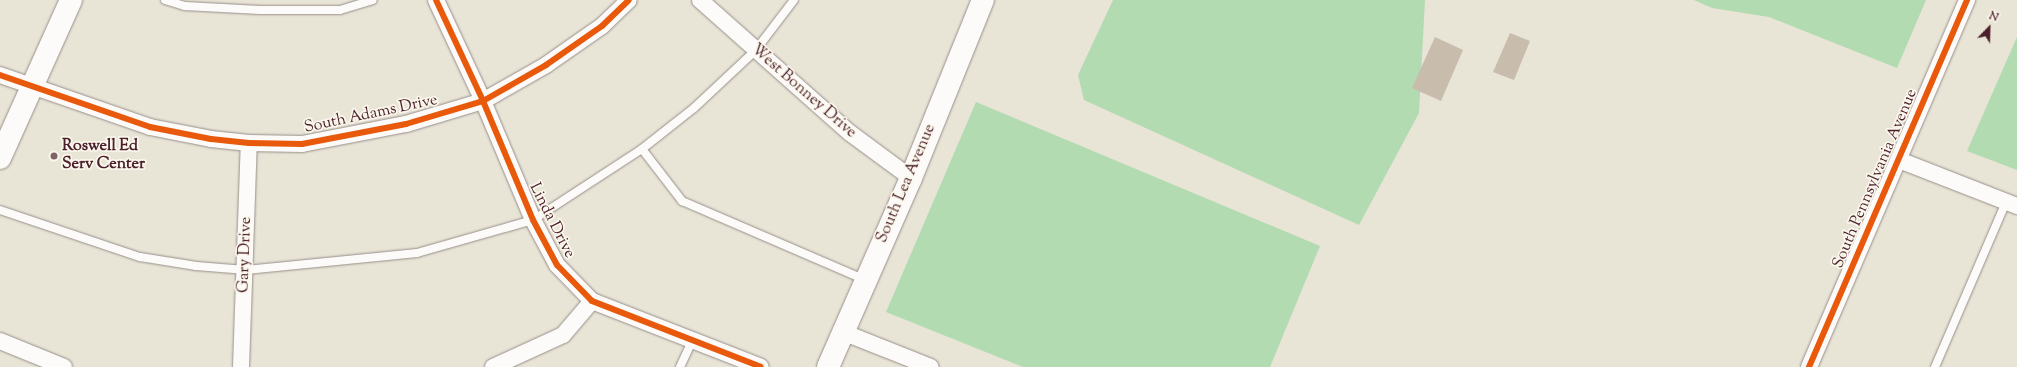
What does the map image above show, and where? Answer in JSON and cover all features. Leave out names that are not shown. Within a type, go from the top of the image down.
[{"type":"street","points":[[0,158],[71,0]]},
{"type":"street","name":"Linda Drive","points":[[436,0],[483,101],[533,220],[557,265],[592,301],[761,367]]},
{"type":"street","name":"South Adams Drive","points":[[0,75],[150,127],[249,143],[302,144],[406,124],[483,101],[553,60],[602,26],[629,0]]},
{"type":"street","name":"West Bonney Drive","points":[[700,0],[755,51],[850,133],[911,178]]},
{"type":"street","name":"South Lea Avenue","points":[[828,367],[845,333],[865,280],[911,178],[983,0]]},
{"type":"street","name":"South Pennsylvania Avenue","points":[[1808,367],[1899,160],[1966,0]]},
{"type":"street","name":"Gary Drive","points":[[242,367],[249,143]]},
{"type":"street","points":[[1899,160],[2011,204]]},
{"type":"street","points":[[493,367],[564,335],[592,301]]},
{"type":"street","points":[[845,333],[931,367]]},
{"type":"street","points":[[0,342],[64,367]]},
{"type":"lane","points":[[165,0],[185,6],[268,10],[340,10],[372,0]]},
{"type":"lane","points":[[0,210],[140,257],[246,270],[417,253],[533,220],[642,149],[694,108],[755,51],[794,0]]},
{"type":"lane","points":[[642,149],[682,201],[865,280]]},
{"type":"lane","points":[[1935,367],[2011,204]]},
{"type":"lane","points":[[680,367],[692,341]]},
{"type":"green space","points":[[1113,0],[1425,0],[1419,113],[1359,225],[1084,100],[1078,75]]},
{"type":"green space","points":[[1694,0],[1926,0],[1897,68],[1769,17],[1712,8]]},
{"type":"green space","points":[[2017,37],[2017,170],[1967,151]]},
{"type":"green space","points":[[976,102],[1320,246],[1270,367],[1023,367],[886,312]]},
{"type":"building","points":[[1510,33],[1530,41],[1514,80],[1493,72]]},
{"type":"building","points":[[1435,37],[1463,50],[1441,101],[1412,88]]},
{"type":"cycle path","points":[[436,0],[483,101],[533,220],[557,265],[592,301],[761,367]]},
{"type":"cycle path","points":[[0,75],[150,127],[211,139],[249,143],[302,144],[406,124],[483,101],[546,65],[602,26],[629,0]]},
{"type":"cycle path","points":[[1809,367],[1967,0]]},
{"type":"place","name":"Roswell Ed Serv Center","points":[[54,156]]}]
